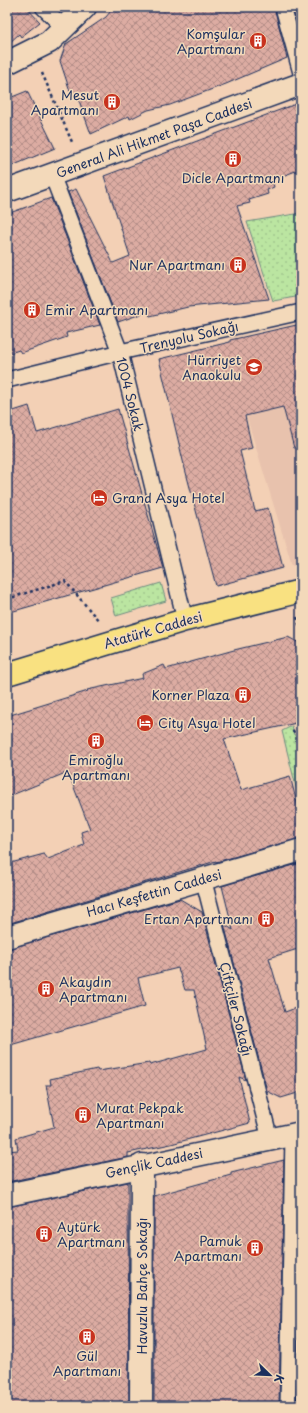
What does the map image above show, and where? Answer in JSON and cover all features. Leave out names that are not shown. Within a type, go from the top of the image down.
[{"type":"main road","name":"Atatürk Caddesi","points":[[7,674],[185,620],[301,591]]},
{"type":"street","points":[[7,63],[49,42],[85,7]]},
{"type":"street","name":"General Ali Hikmet Paşa Caddesi","points":[[7,191],[301,84]]},
{"type":"street","name":"Hacı Keşfettin Caddesi","points":[[7,937],[301,850]]},
{"type":"street","name":"Gençlik Caddesi","points":[[7,1195],[142,1165],[297,1134]]},
{"type":"street","name":"Havuzlu Bahçe Sokağı","points":[[141,1406],[142,1165]]},
{"type":"lane","points":[[43,7],[64,28]]},
{"type":"lane","points":[[283,7],[301,73]]},
{"type":"lane","name":"1004 Sokak","points":[[52,175],[120,352],[185,620]]},
{"type":"lane","name":"Trenyolu Sokağı","points":[[7,380],[120,352],[301,312]]},
{"type":"lane","name":"Çiftçiler Sokağı","points":[[203,878],[270,1140]]},
{"type":"lane","points":[[288,1406],[297,1134]]},
{"type":"path","points":[[33,51],[81,164]]},
{"type":"path","points":[[7,599],[65,582],[116,641]]},
{"type":"path","points":[[292,732],[301,730]]},
{"type":"shaded area","points":[[264,333],[301,389],[301,563],[292,565],[246,415],[230,340]]},
{"type":"green space","points":[[301,213],[301,296],[273,301],[247,222]]},
{"type":"green space","points":[[161,583],[166,601],[116,616],[111,598]]},
{"type":"green space","points":[[292,726],[294,735],[301,734],[301,807],[282,731]]},
{"type":"building","points":[[7,7],[26,7],[40,22],[21,37],[19,34],[7,45]]},
{"type":"building","points":[[114,7],[274,7],[287,58],[226,84],[170,105],[148,110],[130,119],[129,116],[91,134],[77,95],[72,97],[60,61],[66,44],[106,17]]},
{"type":"building","points":[[292,7],[301,7],[301,39]]},
{"type":"building","points":[[27,91],[55,148],[7,168],[7,99]]},
{"type":"building","points":[[301,102],[301,169],[272,180],[274,187],[267,190],[268,194],[249,200],[250,203],[237,206],[269,299],[188,307],[150,316],[147,312],[118,322],[68,192],[76,189],[113,263],[130,256],[104,176]]},
{"type":"building","points":[[51,198],[100,325],[66,333],[67,337],[21,353],[19,350],[7,354],[7,214]]},
{"type":"building","points":[[301,324],[301,447],[294,448],[283,407],[245,416],[252,448],[240,451],[255,511],[268,508],[283,568],[216,586],[184,465],[159,359],[230,342],[230,340]]},
{"type":"building","points":[[29,406],[37,433],[118,409],[163,568],[7,613],[7,413]]},
{"type":"building","points":[[288,637],[301,644],[301,722],[224,739],[241,790],[290,776],[301,819],[301,838],[216,861],[7,924],[7,864],[44,854],[48,859],[84,845],[81,832],[90,829],[68,772],[7,797],[7,716],[88,691],[87,690],[143,678],[142,674],[164,665],[166,669]]},
{"type":"building","points":[[301,863],[301,948],[269,958],[285,1012],[301,1006],[301,1092],[281,1098],[267,1091],[224,924],[233,930],[222,886]]},
{"type":"building","points":[[180,899],[202,912],[246,1080],[239,1077],[250,1123],[171,1144],[128,1153],[128,1157],[7,1182],[7,1151],[18,1150],[16,1138],[54,1127],[46,1085],[51,1085],[50,1079],[97,1069],[98,1071],[149,1063],[150,1065],[207,1049],[194,990],[185,990],[178,968],[138,978],[145,1006],[7,1046],[7,949]]},
{"type":"building","points":[[284,1160],[279,1406],[154,1406],[154,1196],[231,1175],[231,1173]]},
{"type":"building","points":[[128,1182],[129,1406],[7,1406],[7,1207]]},
{"type":"building","points":[[301,1189],[301,1406],[297,1406]]},
{"type":"place","name":"Komşular Apartmanı","points":[[258,41]]},
{"type":"place","name":"Mesut Apartmanı","points":[[112,102]]},
{"type":"place","name":"Dicle Apartmanı","points":[[233,159]]},
{"type":"place","name":"Nur Apartmanı","points":[[238,265]]},
{"type":"place","name":"Emir Apartmanı","points":[[32,310]]},
{"type":"place","name":"Hürriyet Anaokulu","points":[[254,367]]},
{"type":"place","name":"Grand Asya Hotel","points":[[99,498]]},
{"type":"place","name":"Korner Plaza","points":[[243,695]]},
{"type":"place","name":"City Asya Hotel","points":[[145,723]]},
{"type":"place","name":"Emiroğlu Apartmanı","points":[[96,741]]},
{"type":"place","name":"Ertan Apartmanı","points":[[266,919]]},
{"type":"place","name":"Akaydın Apartmanı","points":[[46,989]]},
{"type":"place","name":"Murat Pekpak Apartmanı","points":[[83,1115]]},
{"type":"place","name":"Aytürk Apartmanı","points":[[44,1234]]},
{"type":"place","name":"Pamuk Apartmanı","points":[[255,1248]]},
{"type":"place","name":"Gül Apartmanı","points":[[87,1337]]}]
